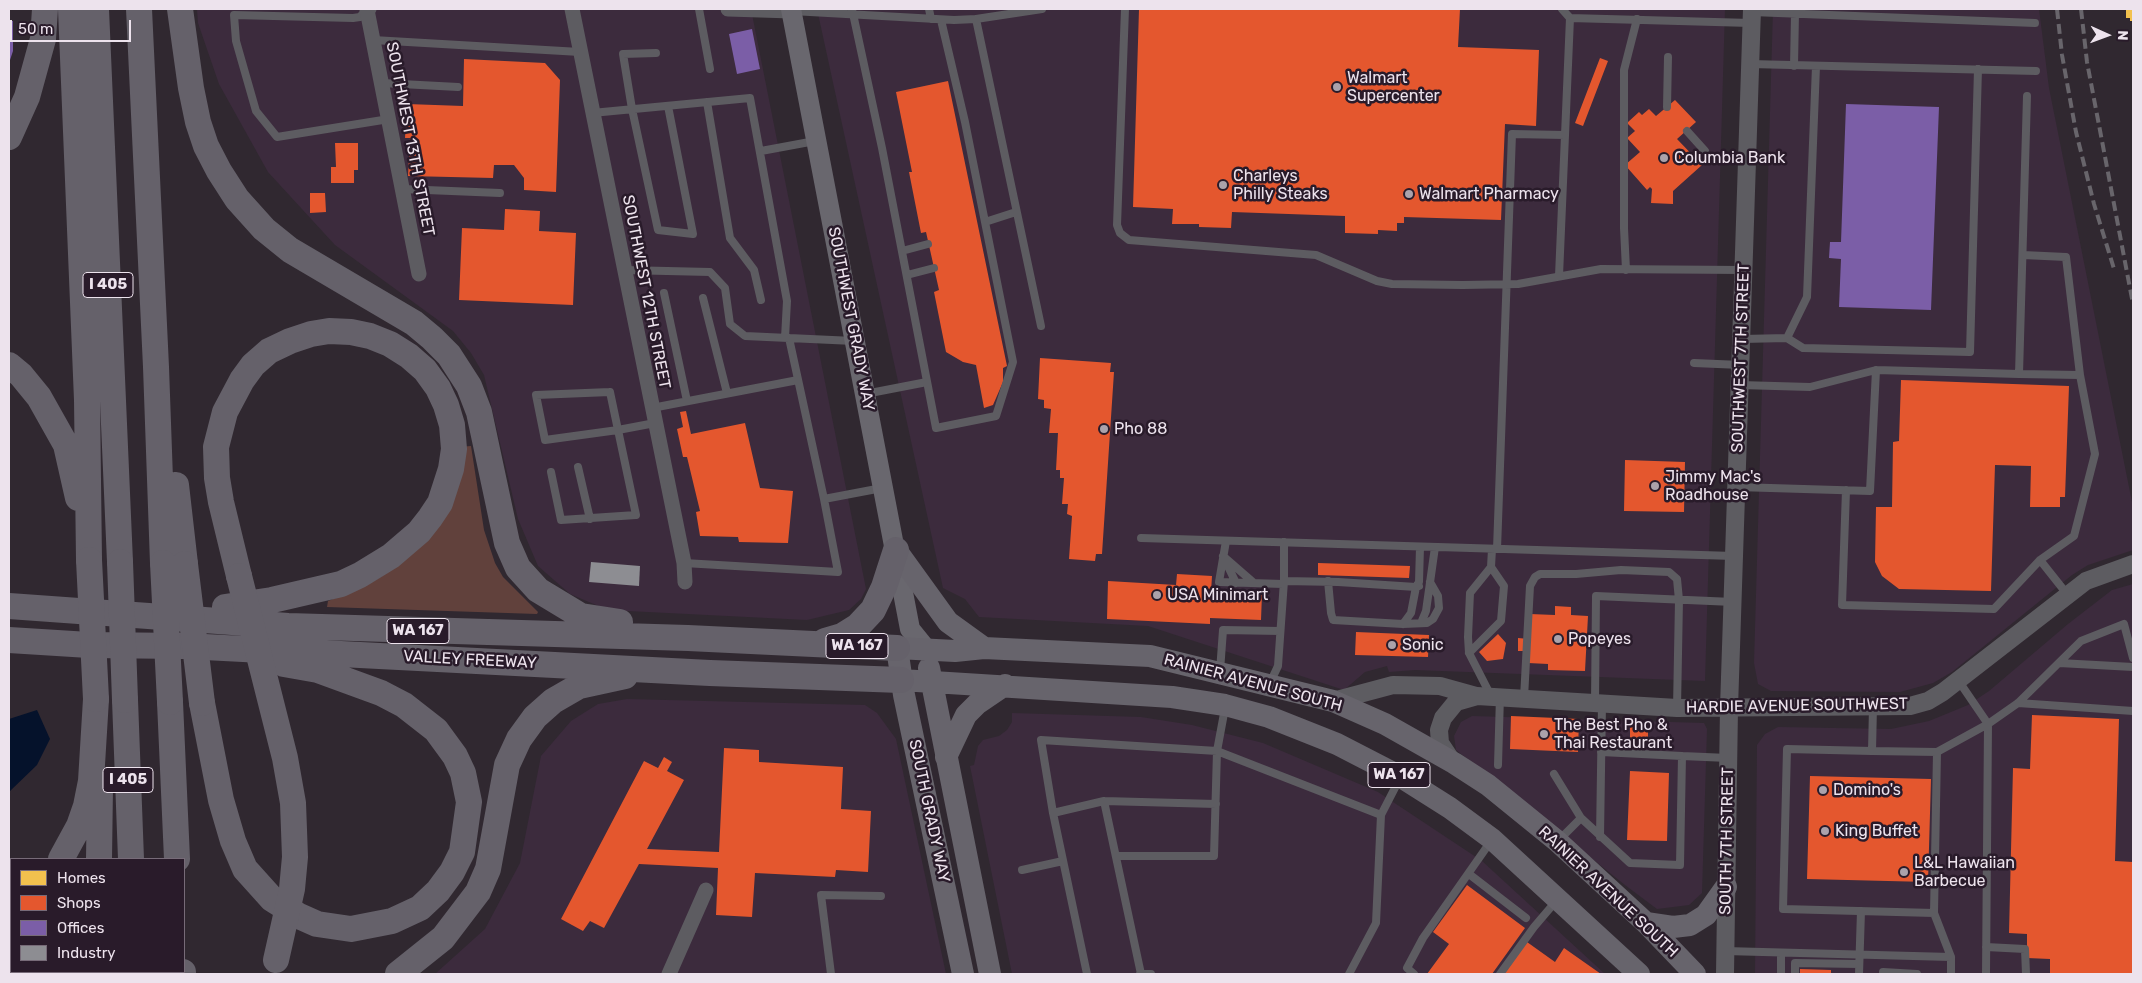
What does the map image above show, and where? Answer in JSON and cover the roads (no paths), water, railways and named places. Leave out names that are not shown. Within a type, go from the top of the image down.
[{"type":"highway","points":[[9,137],[26,97],[43,39],[45,9]]},
{"type":"highway","points":[[71,9],[87,400],[90,560],[96,699],[100,745],[99,858]]},
{"type":"highway","name":"I 405","points":[[96,9],[126,700],[131,858]]},
{"type":"highway","name":"I 405","points":[[139,9],[156,368],[174,564],[170,702],[177,858]]},
{"type":"highway","points":[[180,9],[191,88],[198,122],[214,163],[237,199],[264,229],[290,250],[414,323],[449,355],[469,386],[479,412],[507,543],[518,568],[538,590],[581,616],[610,621],[646,623],[688,638]]},
{"type":"highway","points":[[148,615],[272,600],[341,584],[391,556],[419,532],[440,503],[451,469],[454,449],[452,425],[446,405],[438,388],[424,370],[409,356],[390,344],[370,336],[329,331],[311,334],[290,341],[269,351],[253,365],[242,380],[225,412],[216,447],[218,486],[239,576],[285,758],[293,803],[294,857],[292,889],[274,967]]},
{"type":"highway","points":[[9,365],[21,375],[39,397],[66,445],[90,560]]},
{"type":"highway","points":[[817,644],[842,636],[858,626],[873,610],[884,587],[896,550]]},
{"type":"highway","points":[[174,564],[202,703],[221,800],[233,841],[246,869],[272,899],[300,916],[317,924],[352,929],[392,921],[420,908],[438,891],[452,872],[462,852],[469,802],[463,773],[455,756],[436,730],[404,705],[381,692],[352,681],[318,670],[185,646]]},
{"type":"highway","name":"VALLEY FREEWAY","points":[[17,605],[288,626],[688,638],[817,644],[904,638]]},
{"type":"highway","name":"VALLEY FREEWAY","points":[[9,640],[89,645],[185,646],[901,680]]},
{"type":"highway","points":[[9,658],[38,653],[66,653],[89,645]]},
{"type":"highway","points":[[398,974],[443,938],[478,892],[490,861],[507,765],[519,739],[535,717],[553,701],[579,686],[610,680],[649,668]]},
{"type":"highway","points":[[62,858],[79,826],[86,806],[91,780],[96,699]]},
{"type":"highway","points":[[9,894],[10,898]]},
{"type":"main road","name":"SOUTHWEST GRADY WAY","points":[[792,10],[896,550],[904,638]]},
{"type":"main road","points":[[896,550],[948,622],[984,648]]},
{"type":"main road","name":"RAINIER AVENUE SOUTH","points":[[904,638],[927,650],[955,652],[984,648],[1150,656],[1334,701],[1384,724],[1454,763],[1488,785],[1558,841],[1646,924],[1695,974]]},
{"type":"main road","name":"SOUTH GRADY WAY","points":[[904,638],[901,680],[963,974]]},
{"type":"main road","name":"SOUTH GRADY WAY","points":[[927,650],[931,682],[990,974]]},
{"type":"main road","name":"RAINIER AVENUE SOUTH","points":[[901,680],[1172,697],[1225,705],[1269,717],[1336,744],[1401,777],[1450,808],[1492,839],[1639,974]]},
{"type":"main road","points":[[946,757],[966,715],[977,704],[1005,686]]},
{"type":"main road","points":[[1646,924],[1673,927],[1690,925],[1706,915],[1726,887]]},
{"type":"street","name":"SOUTHWEST 13TH STREET","points":[[368,9],[419,274]]},
{"type":"street","name":"SOUTHWEST 12TH STREET","points":[[572,9],[684,563],[685,582]]},
{"type":"street","points":[[728,9],[792,10]]},
{"type":"street","name":"SOUTHWEST 7TH STREET","points":[[1729,708],[1752,14]]},
{"type":"street","name":"HARDIE AVENUE SOUTHWEST","points":[[1334,701],[1394,685],[1440,686],[1489,696],[1677,708],[1910,706],[1928,701],[1943,692],[2086,581],[2133,564]]},
{"type":"street","name":"HARDIE AVENUE SOUTHWEST","points":[[1454,763],[1440,743],[1439,730],[1443,718],[1456,702],[1489,696]]},
{"type":"street","name":"SOUTH 7TH STREET","points":[[1724,974],[1729,708]]},
{"type":"street","points":[[668,974],[706,890]]},
{"type":"lane","points":[[368,9],[360,17],[353,18],[234,15],[236,42],[256,111],[277,137],[389,119]]},
{"type":"lane","points":[[698,9],[710,69]]},
{"type":"lane","points":[[929,9],[931,19]]},
{"type":"lane","points":[[792,10],[893,13],[941,20],[976,20],[1042,9]]},
{"type":"lane","points":[[1124,9],[1117,225],[1124,237],[1129,240],[1316,255],[1377,281],[1392,284],[1506,284],[1601,269],[1743,270]]},
{"type":"lane","points":[[1559,276],[1570,18],[1562,9]]},
{"type":"lane","points":[[853,12],[936,428],[996,416],[1013,362],[988,254],[965,122],[941,20]]},
{"type":"lane","points":[[1570,18],[1637,19],[1795,14],[2035,23]]},
{"type":"lane","points":[[1794,66],[1795,14]]},
{"type":"lane","points":[[1626,270],[1624,228],[1624,70],[1637,19]]},
{"type":"lane","points":[[976,20],[1041,326]]},
{"type":"lane","points":[[373,40],[580,52]]},
{"type":"lane","points":[[656,53],[623,54],[632,109],[658,230],[693,234],[668,106]]},
{"type":"lane","points":[[1667,107],[1668,57]]},
{"type":"lane","points":[[1750,64],[2036,71]]},
{"type":"lane","points":[[1787,338],[1807,298],[1816,66]]},
{"type":"lane","points":[[1742,339],[1787,338],[1803,348],[1970,352],[1978,69]]},
{"type":"lane","points":[[382,83],[458,87]]},
{"type":"lane","points":[[2019,374],[2027,96]]},
{"type":"lane","points":[[592,113],[750,98],[761,151],[787,301],[787,338],[824,499],[838,572],[684,563]]},
{"type":"lane","points":[[708,102],[730,238],[754,270],[760,300]]},
{"type":"lane","points":[[1687,131],[1705,151]]},
{"type":"lane","points":[[1498,765],[1489,696],[1469,653],[1468,637],[1470,593],[1491,567],[1495,549],[1512,134],[1565,136]]},
{"type":"lane","points":[[761,151],[817,141]]},
{"type":"lane","points":[[402,189],[500,193]]},
{"type":"lane","points":[[984,227],[1016,212]]},
{"type":"lane","points":[[902,252],[928,244]]},
{"type":"lane","points":[[1846,490],[1842,605],[1994,609],[2040,560],[2074,536],[2096,454],[2080,375],[2066,256],[2023,255]]},
{"type":"lane","points":[[907,275],[934,268]]},
{"type":"lane","points":[[624,270],[710,272],[725,288],[730,324],[745,336],[855,341]]},
{"type":"lane","points":[[664,293],[687,401]]},
{"type":"lane","points":[[703,298],[727,393]]},
{"type":"lane","points":[[1694,363],[1741,365]]},
{"type":"lane","points":[[1740,385],[1810,387],[1876,370],[2080,375]]},
{"type":"lane","points":[[1737,487],[1870,491],[1876,370]]},
{"type":"lane","points":[[652,408],[798,380]]},
{"type":"lane","points":[[865,394],[927,382]]},
{"type":"lane","points":[[551,472],[561,520],[636,515],[618,430],[610,392],[536,395],[545,440],[618,430],[655,423]]},
{"type":"lane","points":[[578,467],[590,518]]},
{"type":"lane","points":[[824,499],[884,487]]},
{"type":"lane","points":[[1141,538],[1734,556]]},
{"type":"lane","points":[[1226,540],[1219,582],[1328,582],[1416,588],[1430,582]]},
{"type":"lane","points":[[1270,684],[1278,666],[1284,583],[1284,542]]},
{"type":"lane","points":[[1403,624],[1411,613],[1418,582],[1420,547]]},
{"type":"lane","points":[[1421,623],[1426,611],[1435,547]]},
{"type":"lane","points":[[1223,556],[1236,583]]},
{"type":"lane","points":[[1223,556],[1254,583]]},
{"type":"lane","points":[[2040,560],[2067,594]]},
{"type":"lane","points":[[1469,653],[1501,622],[1504,586],[1491,567]]},
{"type":"lane","points":[[1524,698],[1530,586],[1536,577],[1540,574],[1576,574],[1621,570],[1669,572],[1677,579],[1679,600],[1677,708]]},
{"type":"lane","points":[[1328,582],[1333,620],[1403,624],[1427,623],[1433,619],[1439,608],[1438,596],[1430,582]]},
{"type":"lane","points":[[1600,837],[1601,752],[1596,596],[1733,602]]},
{"type":"lane","points":[[1934,912],[1783,909],[1787,749],[1937,752],[1988,724],[2018,703],[2081,641],[2124,624],[2133,658]]},
{"type":"lane","points":[[1220,673],[1223,630],[1280,631]]},
{"type":"lane","points":[[2059,663],[2133,667]]},
{"type":"lane","points":[[1958,680],[1988,724],[1986,974]]},
{"type":"lane","points":[[2018,703],[2133,711]]},
{"type":"lane","points":[[1116,856],[1214,856],[1217,751],[1225,705]]},
{"type":"lane","points":[[1872,707],[1872,751]]},
{"type":"lane","points":[[1087,974],[1053,813],[1041,740],[1217,751],[1381,815]]},
{"type":"lane","points":[[1601,752],[1728,758]]},
{"type":"lane","points":[[1937,752],[1934,912],[1952,958],[1951,974]]},
{"type":"lane","points":[[1554,774],[1581,818],[1630,862],[1680,865],[1682,756]]},
{"type":"lane","points":[[1349,974],[1376,923],[1381,815],[1401,777]]},
{"type":"lane","points":[[1053,813],[1104,801],[1216,804]]},
{"type":"lane","points":[[1104,801],[1140,974],[1151,974]]},
{"type":"lane","points":[[1558,841],[1581,818]]},
{"type":"lane","points":[[1414,974],[1407,968],[1423,938],[1492,839]]},
{"type":"lane","points":[[1022,870],[1063,861]]},
{"type":"lane","points":[[1469,874],[1526,918]]},
{"type":"lane","points":[[831,974],[821,895],[881,896]]},
{"type":"lane","points":[[1500,974],[1534,927],[1558,899]]},
{"type":"lane","points":[[1859,974],[1861,911]]},
{"type":"lane","points":[[1986,947],[2025,949],[2026,974]]},
{"type":"lane","points":[[1724,951],[1781,953],[1859,960]]},
{"type":"lane","points":[[1781,953],[1781,974]]},
{"type":"lane","points":[[1795,974],[1795,963],[1952,958]]},
{"type":"lane","points":[[1883,974],[1883,972],[1917,974]]},
{"type":"water","points":[[37,710],[50,739],[37,765],[9,792],[9,719]]},
{"type":"railway","points":[[2057,9],[2062,55],[2076,132],[2094,204],[2115,272]]},
{"type":"railway","points":[[2081,9],[2087,62],[2133,304]]},
{"type":"place","name":"Walmart Supercenter","points":[[1337,87]]},
{"type":"place","name":"Columbia Bank","points":[[1664,158]]},
{"type":"place","name":"Charleys Philly Steaks","points":[[1223,185]]},
{"type":"place","name":"Walmart Pharmacy","points":[[1409,194]]},
{"type":"place","name":"Pho 88","points":[[1104,429]]},
{"type":"place","name":"Jimmy Mac's Roadhouse","points":[[1655,486]]},
{"type":"place","name":"USA Minimart","points":[[1157,595]]},
{"type":"place","name":"Popeyes","points":[[1558,639]]},
{"type":"place","name":"Sonic","points":[[1392,645]]},
{"type":"place","name":"The Best Pho & Thai Restaurant","points":[[1544,734]]},
{"type":"place","name":"Domino's","points":[[1823,790]]},
{"type":"place","name":"King Buffet","points":[[1825,831]]},
{"type":"place","name":"L&L Hawaiian Barbecue","points":[[1904,872]]}]
